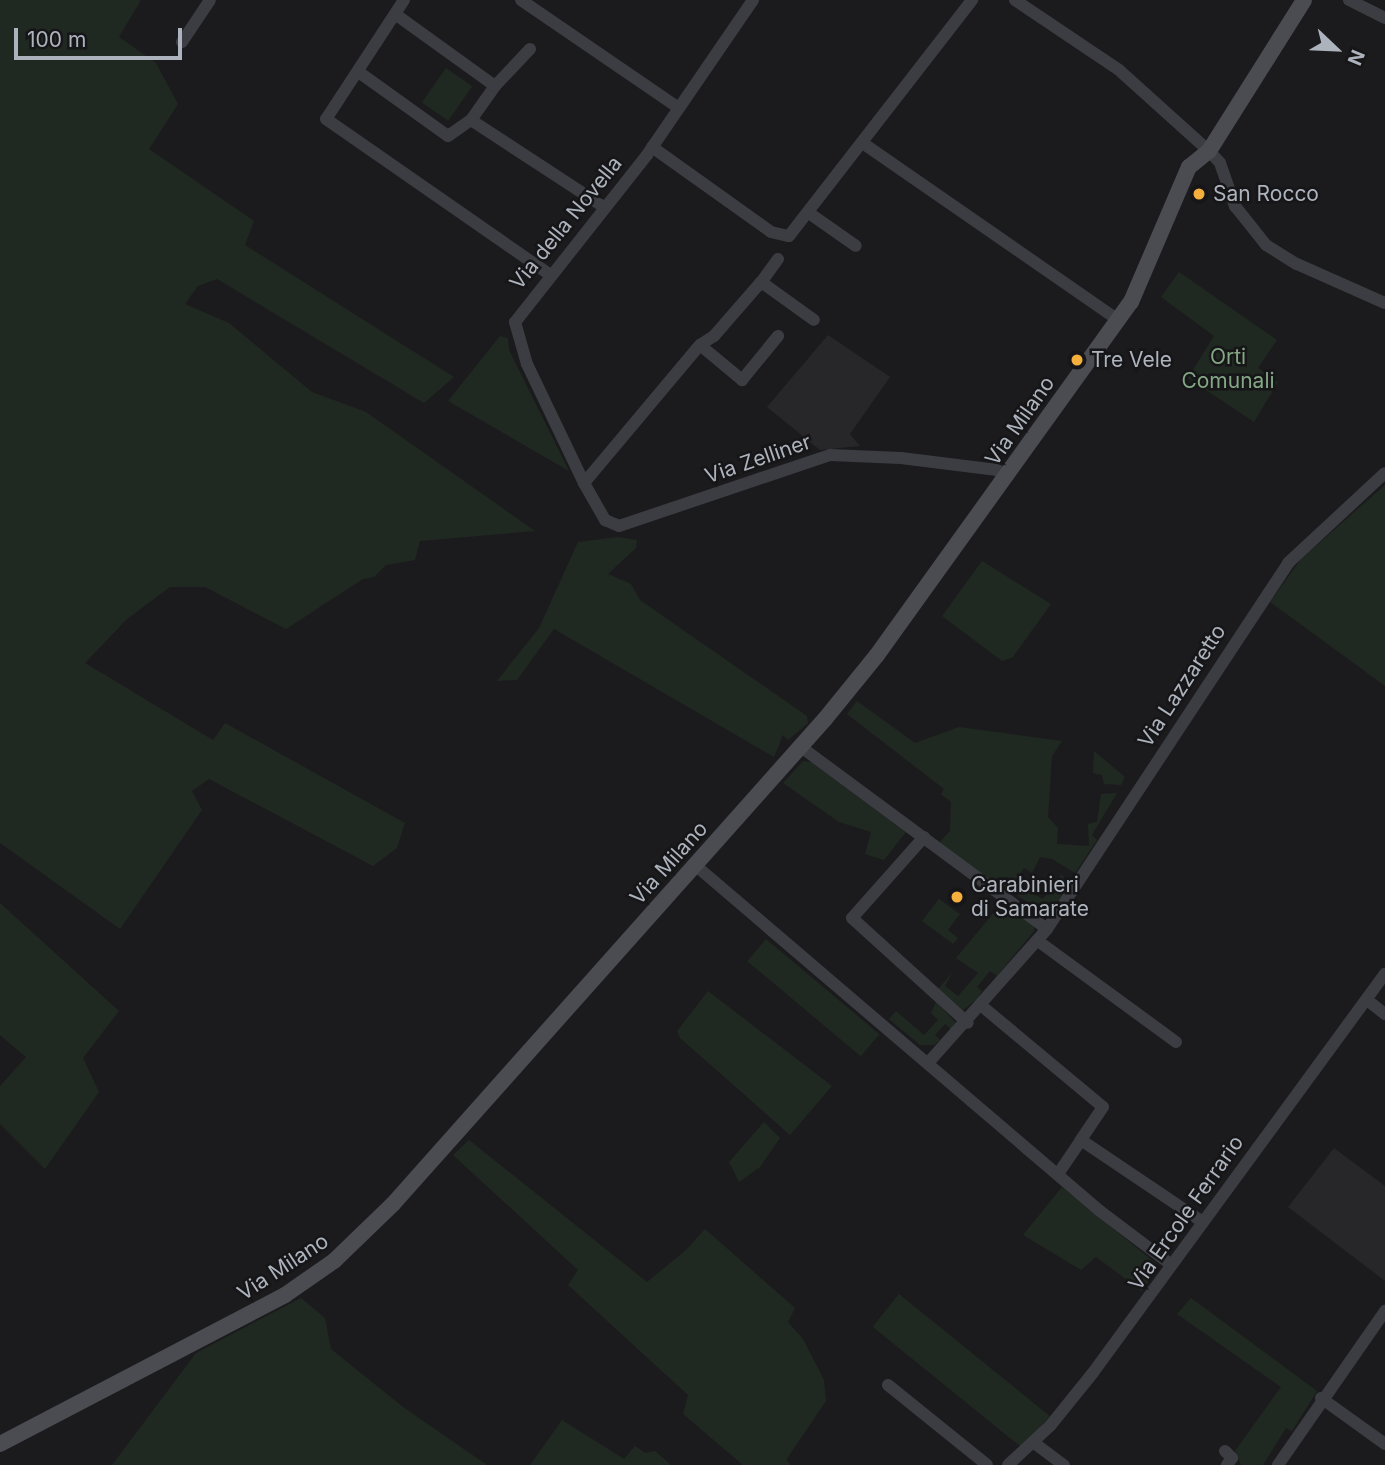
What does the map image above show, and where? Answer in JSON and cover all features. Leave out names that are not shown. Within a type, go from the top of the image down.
[{"type":"street","points":[[182,42],[210,0]]},
{"type":"street","points":[[404,0],[360,73],[326,119],[549,274]]},
{"type":"street","points":[[521,0],[679,108]]},
{"type":"street","points":[[652,148],[771,232],[789,236],[864,144],[972,0]]},
{"type":"street","points":[[1015,0],[1119,71],[1209,151],[1220,163],[1235,206],[1266,245],[1297,264],[1385,303]]},
{"type":"street","name":"Via Milano","points":[[0,1444],[277,1300],[341,1255],[393,1204],[801,747],[877,655],[1007,476],[1144,278],[1189,167],[1209,151],[1304,0]]},
{"type":"street","points":[[1349,0],[1385,18]]},
{"type":"street","name":"Via della Novella","points":[[608,523],[584,483],[515,330],[519,312],[652,148],[748,1]]},
{"type":"street","points":[[396,14],[495,86]]},
{"type":"street","points":[[360,73],[448,136],[471,120],[495,86],[530,49]]},
{"type":"street","points":[[471,120],[604,207]]},
{"type":"street","points":[[864,144],[1117,319]]},
{"type":"street","points":[[809,212],[856,246]]},
{"type":"street","points":[[584,483],[700,345],[715,336],[778,258]]},
{"type":"street","points":[[761,282],[814,320]]},
{"type":"street","points":[[700,345],[742,380],[778,336]]},
{"type":"street","name":"Via Zelliner","points":[[608,523],[619,527],[636,523],[830,455],[901,458],[997,470],[1007,476]]},
{"type":"street","name":"Via Lazzaretto","points":[[928,1063],[983,1007],[1038,942],[1288,563],[1385,473]]},
{"type":"street","points":[[801,747],[1047,929]]},
{"type":"street","points":[[923,837],[852,918],[968,1023]]},
{"type":"street","points":[[695,865],[1058,1174],[1170,1264]]},
{"type":"street","points":[[1038,942],[1176,1042]]},
{"type":"street","name":"Via Ercole Ferrario","points":[[1008,1465],[1092,1374],[1149,1300],[1170,1264],[1200,1222],[1385,974]]},
{"type":"street","points":[[1367,1000],[1385,1014]]},
{"type":"street","points":[[983,1007],[1103,1107],[1058,1174]]},
{"type":"street","points":[[1081,1140],[1200,1222]]},
{"type":"street","points":[[1279,1465],[1321,1398],[1385,1311]]},
{"type":"street","points":[[888,1385],[987,1465]]},
{"type":"street","points":[[1321,1398],[1385,1444]]},
{"type":"street","points":[[1032,1442],[1064,1465]]},
{"type":"street","points":[[1225,1451],[1232,1458],[1227,1465]]},
{"type":"shaded area","points":[[828,335],[890,377],[850,434],[860,446],[820,450],[767,407]]},
{"type":"shaded area","points":[[1334,1148],[1385,1186],[1385,1281],[1288,1207]]},
{"type":"green space","points":[[0,0],[141,0],[119,37],[156,63],[178,104],[149,149],[254,221],[245,245],[454,377],[424,403],[217,279],[198,286],[185,304],[229,323],[312,392],[366,412],[535,531],[420,541],[415,560],[386,565],[374,577],[363,579],[286,629],[205,587],[170,587],[127,619],[85,663],[213,740],[225,723],[405,823],[397,848],[373,866],[209,779],[192,791],[202,810],[120,929],[0,843]]},
{"type":"green space","points":[[446,68],[472,86],[448,121],[422,102]]},
{"type":"green space","name":"Orti Comunali","points":[[1179,272],[1277,340],[1258,368],[1278,382],[1254,422],[1188,378],[1214,336],[1161,297]]},
{"type":"green space","points":[[500,336],[508,338],[509,350],[569,471],[448,401]]},
{"type":"green space","points":[[1385,485],[1385,686],[1270,602],[1301,559]]},
{"type":"green space","points":[[618,537],[637,540],[636,548],[608,574],[631,584],[640,600],[807,716],[808,723],[788,740],[783,735],[774,757],[554,629],[517,680],[497,681],[539,628],[578,542]]},
{"type":"green space","points":[[982,561],[1051,604],[1013,657],[1002,661],[942,616]]},
{"type":"green space","points":[[857,701],[915,743],[959,727],[1062,741],[1052,756],[1048,817],[1058,828],[1057,844],[1089,846],[1088,824],[1097,822],[1101,794],[1117,793],[1092,835],[1097,840],[1075,873],[1052,859],[1040,857],[1032,873],[1024,868],[1013,883],[1043,899],[1062,874],[1068,886],[1050,912],[1043,913],[1005,887],[1002,890],[939,843],[950,831],[951,802],[941,794],[944,789],[847,714]]},
{"type":"green space","points":[[1094,751],[1125,777],[1121,785],[1104,784],[1102,775],[1093,773]]},
{"type":"green space","points":[[803,761],[812,762],[906,832],[884,860],[865,854],[871,832],[839,822],[783,783]]},
{"type":"green space","points":[[939,899],[960,914],[948,930],[958,938],[953,944],[922,921]]},
{"type":"green space","points":[[0,903],[119,1011],[83,1058],[99,1092],[45,1169],[0,1124],[0,1086],[26,1057],[0,1035]]},
{"type":"green space","points":[[1002,903],[1034,926],[1034,931],[997,976],[990,971],[977,987],[982,991],[978,998],[963,1010],[938,989],[952,973],[945,986],[958,996],[978,973],[956,958]]},
{"type":"green space","points":[[766,939],[879,1034],[861,1056],[747,961]]},
{"type":"green space","points":[[708,991],[832,1086],[790,1135],[680,1038],[677,1031]]},
{"type":"green space","points":[[936,1002],[956,1023],[951,1029],[945,1024],[935,1035],[940,1040],[934,1045],[920,1045],[889,1019],[896,1011],[924,1035],[938,1020],[931,1013]]},
{"type":"green space","points":[[764,1122],[780,1138],[760,1167],[739,1182],[729,1162]]},
{"type":"green space","points":[[469,1140],[647,1282],[686,1250],[705,1229],[795,1308],[788,1322],[803,1339],[824,1380],[826,1401],[786,1460],[791,1465],[743,1465],[683,1414],[688,1395],[568,1285],[578,1270],[453,1155]]},
{"type":"green space","points":[[1062,1187],[1159,1266],[1142,1291],[1096,1257],[1081,1270],[1023,1235]]},
{"type":"green space","points":[[899,1294],[1050,1416],[1023,1449],[873,1327]]},
{"type":"green space","points":[[301,1298],[325,1318],[331,1349],[403,1407],[487,1465],[112,1465],[196,1353]]},
{"type":"green space","points":[[1191,1298],[1317,1391],[1292,1431],[1286,1428],[1263,1465],[1241,1465],[1235,1451],[1281,1387],[1177,1314]]},
{"type":"green space","points":[[562,1420],[624,1459],[635,1446],[645,1453],[655,1451],[671,1465],[530,1465]]},
{"type":"place","name":"San Rocco","points":[[1199,194]]},
{"type":"place","name":"Tre Vele","points":[[1077,360]]},
{"type":"place","name":"Carabinieri di Samarate","points":[[957,897]]}]
